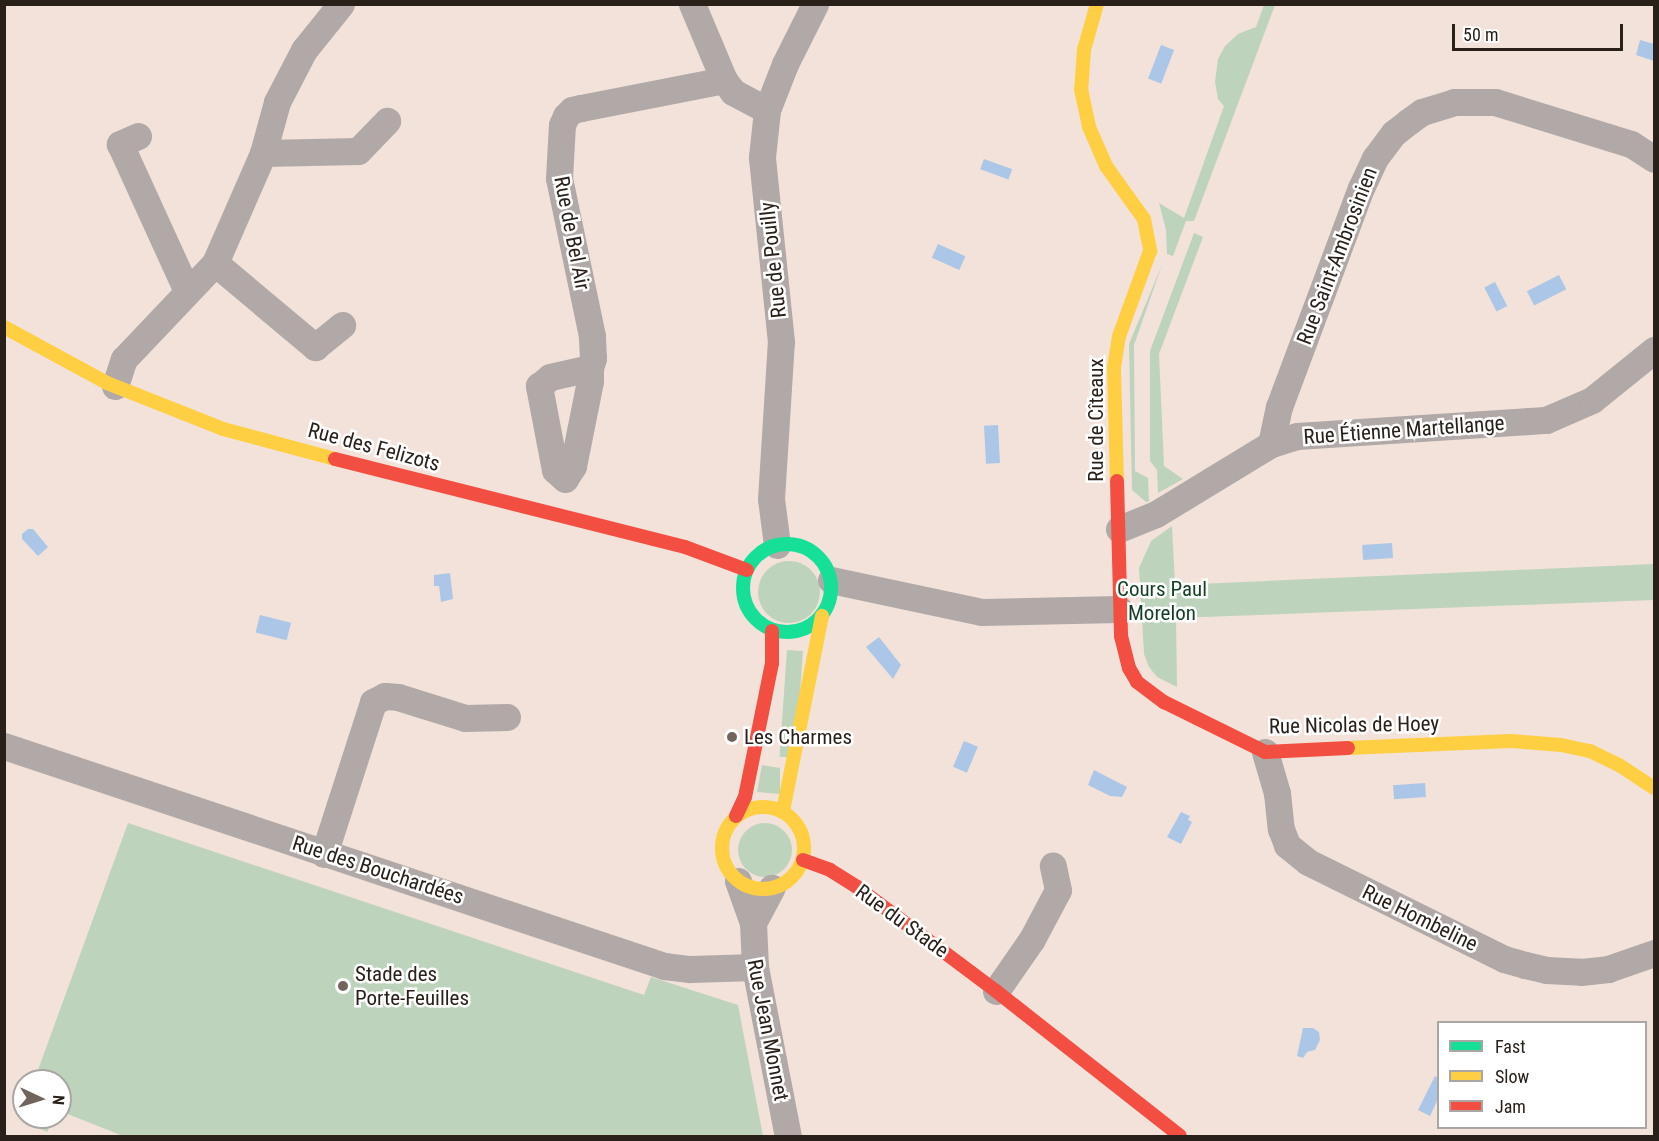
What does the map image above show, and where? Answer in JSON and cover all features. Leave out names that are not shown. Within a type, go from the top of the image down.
[{"type":"street","points":[[115,386],[124,359],[215,263],[263,153],[277,102],[304,50],[341,4]]},
{"type":"street","points":[[693,4],[724,80],[733,92],[767,110]]},
{"type":"street","name":"Rue de Pouilly","points":[[777,545],[771,499],[781,342],[762,157],[767,110],[784,64],[815,4]]},
{"type":"street","name":"Rue de Cîteaux","points":[[1097,4],[1084,50],[1081,89],[1089,127],[1106,166],[1144,219],[1150,251],[1119,336],[1114,369],[1119,609]]},
{"type":"street","name":"Rue de Bel Air","points":[[556,514],[565,479],[573,466],[593,358],[592,336],[559,178],[562,125],[572,110],[724,80]]},
{"type":"street","name":"Rue Saint-Ambrosinien","points":[[1271,444],[1278,407],[1361,188],[1375,158],[1394,133],[1408,122],[1422,112],[1454,102],[1495,102],[1631,144],[1654,159]]},
{"type":"street","points":[[263,153],[358,151],[387,121]]},
{"type":"street","points":[[138,136],[120,144],[188,291]]},
{"type":"street","points":[[215,263],[315,347],[342,325]]},
{"type":"street","name":"Rue des Felizots","points":[[4,327],[115,386],[223,429],[406,478],[685,547],[747,570]]},
{"type":"street","name":"Rue Étienne Martellange","points":[[1119,529],[1156,514],[1271,444],[1297,436],[1488,426],[1546,420],[1592,400],[1654,350]]},
{"type":"street","points":[[565,479],[555,470],[539,386],[550,377],[590,368]]},
{"type":"street","points":[[783,811],[822,616],[830,599],[831,580],[822,561],[815,554],[797,545],[777,545],[759,554],[747,570],[743,580],[744,601],[754,619],[772,631],[787,633],[802,631],[822,616]]},
{"type":"street","points":[[831,580],[982,612],[1119,609]]},
{"type":"street","name":"Rue Nicolas de Hoey","points":[[1119,609],[1124,655],[1137,682],[1164,702],[1265,752],[1511,741],[1561,745],[1590,751],[1620,765],[1654,788]]},
{"type":"street","points":[[736,816],[759,806],[783,811],[795,820],[802,832],[805,846],[803,860],[797,872],[788,881],[772,888],[750,887],[738,881],[730,873],[721,849],[728,825],[736,816],[745,796],[772,663],[772,631]]},
{"type":"street","points":[[324,854],[373,702],[385,696],[398,697],[465,718],[507,717]]},
{"type":"street","name":"Rue des Bouchardées","points":[[4,746],[664,966],[690,969],[755,967]]},
{"type":"street","name":"Rue Hombeline","points":[[1265,752],[1287,844],[1308,862],[1504,959],[1525,965],[1546,970],[1581,972],[1616,967],[1654,953]]},
{"type":"street","name":"Rue du Stade","points":[[803,860],[830,870],[857,887],[996,991],[1180,1137]]},
{"type":"street","points":[[996,991],[1032,939],[1058,890],[1053,866]]},
{"type":"street","name":"Rue Jean Monnet","points":[[738,881],[753,923],[755,967],[788,1137]]},
{"type":"street","points":[[753,923],[772,888]]},
{"type":"green space","points":[[1264,5],[1275,5],[1194,221],[1186,221],[1173,256],[1167,254],[1166,230],[1159,203],[1184,218],[1224,106],[1218,99],[1215,82],[1218,59],[1225,46],[1238,34],[1256,27]]},
{"type":"green space","points":[[1194,233],[1203,237],[1159,354],[1164,466],[1183,479],[1158,493],[1157,470],[1150,461],[1150,351]]},
{"type":"green space","points":[[1162,265],[1134,345],[1135,471],[1148,478],[1149,501],[1146,502],[1132,490],[1129,344]]},
{"type":"green space","name":"Cours Paul Morelon","points":[[1172,526],[1175,585],[1654,564],[1654,600],[1176,618],[1177,687],[1157,677],[1149,667],[1144,654],[1139,568],[1151,541]]},
{"type":"green space","points":[[783,561],[795,561],[811,570],[818,580],[820,592],[818,604],[811,614],[795,623],[783,623],[772,618],[763,609],[758,598],[758,586],[763,575],[772,566]]},
{"type":"green space","points":[[787,650],[803,651],[795,758],[780,757]]},
{"type":"green space","points":[[762,765],[780,768],[780,794],[757,792]]},
{"type":"green space","name":"Stade des Porte-Feuilles","points":[[128,823],[644,995],[651,977],[738,1005],[763,1136],[123,1136],[72,1116],[72,1069],[38,1069]]},
{"type":"green space","points":[[765,823],[775,825],[784,831],[790,840],[792,850],[790,860],[784,869],[775,875],[765,877],[755,875],[746,869],[740,860],[738,850],[740,840],[746,831],[755,825]]},
{"type":"water","points":[[1640,40],[1654,44],[1654,61],[1636,55]]},
{"type":"water","points":[[1161,45],[1174,50],[1161,84],[1148,79]]},
{"type":"water","points":[[984,159],[1012,169],[1008,180],[980,169]]},
{"type":"water","points":[[938,244],[965,256],[959,270],[932,258]]},
{"type":"water","points":[[1559,275],[1566,289],[1534,306],[1527,291]]},
{"type":"water","points":[[1495,282],[1507,306],[1497,312],[1484,287]]},
{"type":"water","points":[[998,425],[1000,463],[986,464],[984,426]]},
{"type":"water","points":[[28,529],[33,529],[48,547],[38,556],[22,539],[22,534]]},
{"type":"water","points":[[1392,543],[1393,558],[1363,560],[1362,545]]},
{"type":"water","points":[[450,573],[453,599],[441,602],[439,586],[434,586],[434,575]]},
{"type":"water","points":[[260,615],[291,623],[287,640],[256,632]]},
{"type":"water","points":[[879,637],[901,665],[893,679],[866,647]]},
{"type":"water","points":[[964,741],[978,747],[967,773],[953,767]]},
{"type":"water","points":[[1094,770],[1127,787],[1122,797],[1110,796],[1088,785]]},
{"type":"water","points":[[1425,783],[1426,797],[1394,799],[1393,785]]},
{"type":"water","points":[[1181,812],[1190,816],[1188,820],[1192,822],[1181,844],[1167,837]]},
{"type":"water","points":[[1303,1028],[1313,1028],[1319,1032],[1320,1040],[1315,1050],[1307,1052],[1303,1058],[1297,1056]]},
{"type":"water","points":[[1435,1076],[1437,1077],[1437,1101],[1430,1116],[1418,1110]]},
{"type":"traffic: fast","points":[[778,544],[796,544],[812,551],[824,563],[831,579],[831,588],[831,597],[824,613],[812,625],[796,632],[778,632],[762,625],[750,613],[743,597],[743,579],[750,563],[762,551],[778,544]]},
{"type":"traffic: slow","points":[[1097,4],[1084,50],[1081,89],[1089,127],[1106,166],[1144,219],[1150,251],[1119,336],[1114,369],[1117,481]]},
{"type":"traffic: slow","points":[[4,327],[107,383],[223,429],[335,459]]},
{"type":"traffic: slow","points":[[783,811],[822,616]]},
{"type":"traffic: slow","points":[[1348,748],[1511,741],[1561,745],[1590,751],[1619,765],[1654,788]]},
{"type":"traffic: slow","points":[[755,807],[771,807],[786,814],[797,825],[804,840],[804,848],[801,864],[792,877],[771,889],[755,889],[740,882],[729,871],[722,856],[722,840],[729,825],[740,814],[755,807]]},
{"type":"traffic: jam","points":[[335,459],[685,547],[747,570]]},
{"type":"traffic: jam","points":[[1117,481],[1121,636],[1129,668],[1137,682],[1164,702],[1265,752],[1348,748]]},
{"type":"traffic: jam","points":[[736,816],[745,797],[772,663],[772,631]]},
{"type":"traffic: jam","points":[[803,860],[830,870],[857,887],[996,991],[1180,1136]]},
{"type":"place","name":"Les Charmes","points":[[732,737]]},
{"type":"place","name":"Stade des Porte-Feuilles","points":[[343,986]]}]
